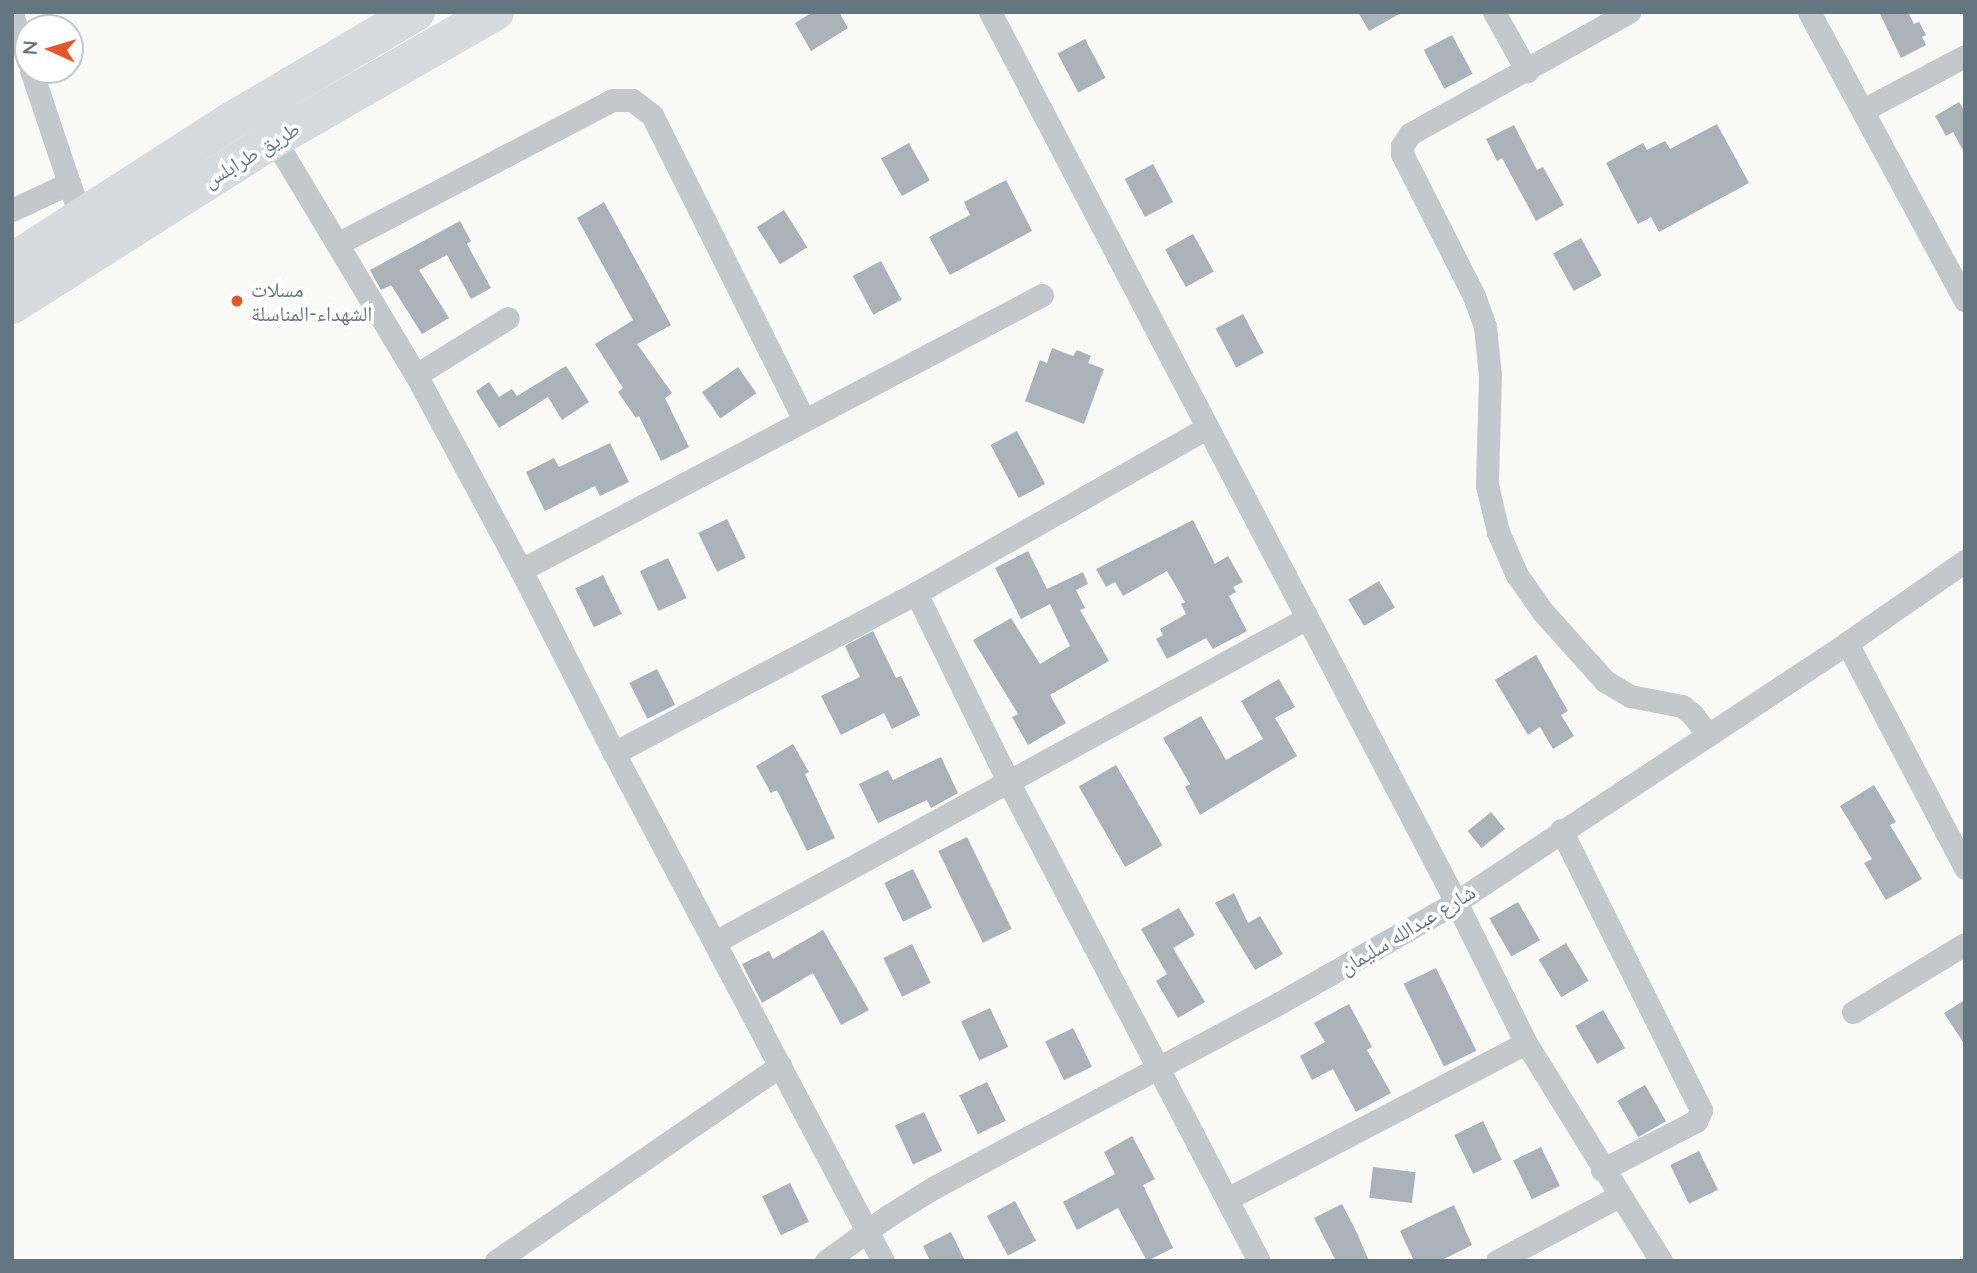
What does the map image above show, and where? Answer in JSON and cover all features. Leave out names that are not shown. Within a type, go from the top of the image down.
[{"type":"highway","name":"طريق طرابلس","points":[[12,305],[274,139],[495,12]]},
{"type":"highway","points":[[12,262],[75,200],[393,18]]},
{"type":"street","points":[[990,12],[1456,902],[1526,1043],[1602,1170],[1661,1261]]},
{"type":"street","points":[[1494,12],[1527,71]]},
{"type":"street","points":[[1629,12],[1410,134],[1402,146],[1404,161],[1474,296],[1485,327],[1490,376],[1486,461],[1494,521],[1507,555],[1529,595],[1605,681],[1630,696],[1682,706],[1692,713],[1708,735]]},
{"type":"street","points":[[1809,12],[1863,110],[1958,270],[1965,300]]},
{"type":"street","points":[[1863,110],[1965,56]]},
{"type":"street","points":[[12,210],[75,200],[36,84]]},
{"type":"street","points":[[337,244],[612,100],[632,100],[652,115],[804,420]]},
{"type":"street","points":[[274,139],[416,375],[883,1261]]},
{"type":"street","points":[[521,570],[1042,295]]},
{"type":"street","points":[[416,375],[508,318]]},
{"type":"street","points":[[614,753],[916,593],[1206,428]]},
{"type":"street","name":"شارع عبدالله سليمان","points":[[826,1261],[866,1231],[933,1188],[1293,995],[1456,902],[1847,643],[1965,561]]},
{"type":"street","points":[[916,593],[1009,783],[1259,1261]]},
{"type":"street","points":[[715,942],[1307,618]]},
{"type":"street","points":[[1847,643],[1965,867]]},
{"type":"street","points":[[1561,830],[1701,1110],[1696,1121],[1602,1170]]},
{"type":"street","points":[[1853,1012],[1965,944]]},
{"type":"street","points":[[1227,1199],[1526,1043]]},
{"type":"street","points":[[496,1261],[780,1066]]},
{"type":"street","points":[[1497,1261],[1619,1196]]},
{"type":"building","points":[[813,12],[839,12],[848,28],[811,51],[795,23]]},
{"type":"building","points":[[1358,12],[1403,12],[1369,31]]},
{"type":"building","points":[[1879,12],[1908,12],[1914,24],[1919,22],[1926,35],[1922,37],[1926,45],[1901,58]]},
{"type":"building","points":[[1452,35],[1473,74],[1444,89],[1424,50]]},
{"type":"building","points":[[1085,39],[1106,78],[1078,92],[1058,54]]},
{"type":"building","points":[[1959,102],[1965,112],[1965,154],[1953,132],[1946,136],[1935,116]]},
{"type":"building","points":[[1717,124],[1749,183],[1659,232],[1651,217],[1638,224],[1606,163],[1643,143],[1647,150],[1665,141],[1670,149]]},
{"type":"building","points":[[1514,125],[1537,170],[1543,167],[1564,205],[1536,221],[1502,158],[1497,161],[1486,139]]},
{"type":"building","points":[[909,143],[930,181],[902,196],[881,159]]},
{"type":"building","points":[[1153,164],[1173,202],[1145,217],[1125,179]]},
{"type":"building","points":[[1006,180],[1032,231],[950,275],[929,237],[970,215],[964,202]]},
{"type":"building","points":[[604,202],[671,325],[637,344],[672,393],[665,398],[689,447],[661,461],[639,416],[636,418],[618,392],[623,388],[595,344],[633,320],[577,218]]},
{"type":"building","points":[[784,210],[807,247],[780,264],[757,227]]},
{"type":"building","points":[[460,221],[471,241],[467,244],[491,288],[471,299],[447,255],[419,270],[449,318],[422,334],[391,285],[381,290],[370,270]]},
{"type":"building","points":[[1193,234],[1214,272],[1186,287],[1165,250]]},
{"type":"building","points":[[1581,238],[1602,276],[1574,291],[1553,254]]},
{"type":"building","points":[[881,261],[902,300],[873,315],[853,276]]},
{"type":"building","points":[[1243,314],[1264,353],[1236,367],[1216,329]]},
{"type":"building","points":[[1052,348],[1073,356],[1077,350],[1091,356],[1088,363],[1104,369],[1084,424],[1025,401],[1040,360],[1047,363]]},
{"type":"building","points":[[566,366],[589,402],[562,420],[548,397],[499,428],[476,391],[489,382],[499,397],[512,389],[517,396]]},
{"type":"building","points":[[738,367],[756,393],[720,418],[702,392]]},
{"type":"building","points":[[1017,431],[1045,484],[1019,498],[991,445]]},
{"type":"building","points":[[610,443],[629,482],[600,496],[595,486],[545,511],[526,472],[554,458],[559,467]]},
{"type":"building","points":[[727,519],[746,558],[717,572],[698,533]]},
{"type":"building","points":[[1193,520],[1215,564],[1228,556],[1243,582],[1233,587],[1236,592],[1229,596],[1247,631],[1213,649],[1206,638],[1167,659],[1156,639],[1163,635],[1160,629],[1186,614],[1181,604],[1185,602],[1167,571],[1123,596],[1115,582],[1106,587],[1096,569]]},
{"type":"building","points":[[1028,551],[1047,589],[1083,572],[1088,584],[1076,590],[1085,608],[1080,610],[1109,661],[1050,695],[1066,723],[1028,745],[1012,717],[1018,714],[973,640],[1011,618],[1040,664],[1070,646],[1050,604],[1021,619],[995,568]]},
{"type":"building","points":[[668,558],[687,598],[658,611],[640,571]]},
{"type":"building","points":[[603,575],[622,614],[594,627],[575,589]]},
{"type":"building","points":[[1379,581],[1395,608],[1364,626],[1348,600]]},
{"type":"building","points":[[873,631],[896,678],[901,676],[920,715],[892,729],[884,713],[841,735],[821,696],[860,677],[845,646]]},
{"type":"building","points":[[1536,655],[1568,711],[1561,715],[1574,736],[1553,749],[1540,727],[1528,735],[1495,680]]},
{"type":"building","points":[[657,669],[675,705],[648,719],[629,683]]},
{"type":"building","points":[[1279,679],[1295,707],[1275,718],[1297,756],[1200,815],[1185,787],[1190,784],[1163,738],[1201,716],[1226,760],[1263,739],[1241,701]]},
{"type":"building","points":[[793,744],[809,772],[805,774],[835,838],[807,851],[777,790],[771,793],[756,766]]},
{"type":"building","points":[[941,757],[958,793],[931,808],[927,800],[878,823],[859,784],[888,770],[893,780]]},
{"type":"building","points":[[1116,765],[1162,846],[1125,867],[1079,786]]},
{"type":"building","points":[[1874,785],[1896,822],[1890,825],[1922,879],[1886,900],[1864,863],[1872,859],[1840,806]]},
{"type":"building","points":[[1491,812],[1505,829],[1482,848],[1468,831]]},
{"type":"building","points":[[967,837],[1012,929],[983,943],[938,851]]},
{"type":"building","points":[[913,869],[932,908],[903,922],[884,883]]},
{"type":"building","points":[[1234,893],[1248,923],[1260,916],[1283,954],[1255,970],[1215,903]]},
{"type":"building","points":[[1518,902],[1540,940],[1511,957],[1489,919]]},
{"type":"building","points":[[1179,908],[1195,935],[1173,948],[1205,1002],[1178,1018],[1156,981],[1167,974],[1141,929]]},
{"type":"building","points":[[823,930],[869,1010],[841,1025],[813,973],[762,1003],[742,964],[769,951],[773,959]]},
{"type":"building","points":[[1566,943],[1589,981],[1561,997],[1539,959]]},
{"type":"building","points":[[912,944],[931,983],[902,997],[883,958]]},
{"type":"building","points":[[1436,968],[1476,1051],[1444,1066],[1404,984]]},
{"type":"building","points":[[1965,1000],[1965,1045],[1944,1013]]},
{"type":"building","points":[[1349,1004],[1372,1047],[1367,1050],[1391,1093],[1356,1112],[1333,1069],[1312,1080],[1300,1056],[1325,1042],[1314,1023]]},
{"type":"building","points":[[990,1008],[1008,1047],[979,1060],[961,1022]]},
{"type":"building","points":[[1603,1010],[1625,1048],[1597,1064],[1575,1026]]},
{"type":"building","points":[[1073,1028],[1092,1067],[1064,1080],[1045,1042]]},
{"type":"building","points":[[987,1082],[1006,1121],[978,1134],[959,1096]]},
{"type":"building","points":[[1645,1085],[1666,1121],[1638,1137],[1617,1101]]},
{"type":"building","points":[[924,1112],[942,1151],[913,1164],[895,1126]]},
{"type":"building","points":[[1483,1121],[1502,1160],[1473,1174],[1454,1135]]},
{"type":"building","points":[[1132,1136],[1155,1179],[1143,1185],[1173,1248],[1147,1261],[1118,1208],[1077,1230],[1063,1202],[1115,1174],[1104,1152]]},
{"type":"building","points":[[1541,1147],[1560,1186],[1532,1199],[1513,1161]]},
{"type":"building","points":[[1699,1151],[1718,1190],[1689,1204],[1670,1165]]},
{"type":"building","points":[[1373,1167],[1416,1172],[1412,1203],[1369,1198]]},
{"type":"building","points":[[790,1183],[809,1222],[781,1235],[762,1197]]},
{"type":"building","points":[[1015,1201],[1036,1241],[1008,1256],[987,1216]]},
{"type":"building","points":[[1342,1204],[1369,1261],[1336,1261],[1314,1218]]},
{"type":"building","points":[[1454,1205],[1472,1245],[1440,1261],[1414,1261],[1400,1231]]},
{"type":"building","points":[[951,1232],[965,1261],[930,1261],[923,1246]]},
{"type":"place","name":"مسلات الشهداء-المناسلة","points":[[237,301]]}]
